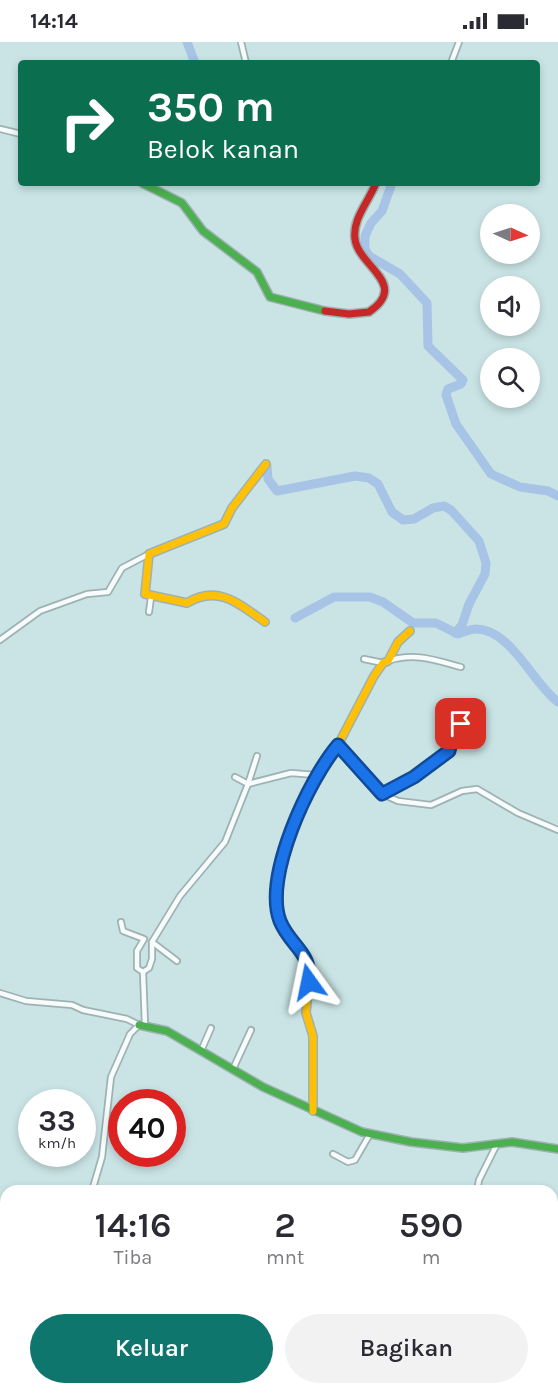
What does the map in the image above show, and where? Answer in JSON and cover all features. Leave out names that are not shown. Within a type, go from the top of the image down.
[{"type":"street","points":[[241,42],[245,60]]},
{"type":"street","points":[[452,60],[459,42]]},
{"type":"street","points":[[0,129],[18,133]]},
{"type":"street","points":[[149,186],[177,199],[203,231],[253,268],[270,297],[349,315],[368,312],[376,306],[385,289],[382,275],[358,251],[355,242],[357,221],[374,186]]},
{"type":"street","points":[[0,640],[40,611],[87,594],[108,592],[122,568],[149,554],[224,524],[232,508],[266,464]]},
{"type":"street","points":[[149,554],[145,594],[187,603],[200,595],[229,597],[265,622]]},
{"type":"street","points":[[149,612],[151,597]]},
{"type":"street","points":[[313,1111],[313,1036],[306,1013],[309,967],[286,932],[278,913],[281,858],[316,776],[338,745],[358,705],[398,642],[410,631]]},
{"type":"street","points":[[364,659],[386,662],[410,655],[460,667]]},
{"type":"street","points":[[382,794],[414,777],[449,751],[455,725],[467,723],[474,726]]},
{"type":"street","points":[[338,745],[382,794],[398,801],[431,805],[462,791],[477,789],[518,813],[558,830]]},
{"type":"street","points":[[143,972],[149,968],[152,959],[152,942],[180,896],[225,842],[249,784],[257,756]]},
{"type":"street","points":[[234,777],[249,784],[291,773],[316,776]]},
{"type":"street","points":[[121,922],[123,931],[152,942],[177,961]]},
{"type":"street","points":[[143,972],[137,968],[136,957],[144,939]]},
{"type":"street","points":[[142,1025],[143,972]]},
{"type":"street","points":[[0,993],[26,1001],[72,1005],[83,1011],[127,1019],[166,1031],[263,1087],[313,1111],[370,1134],[463,1148],[527,1143],[558,1149]]},
{"type":"street","points":[[94,1185],[102,1157],[111,1077],[130,1034],[142,1025]]},
{"type":"street","points":[[201,1051],[211,1028]]},
{"type":"street","points":[[233,1069],[251,1030]]},
{"type":"street","points":[[333,1154],[348,1162],[356,1160],[370,1134]]},
{"type":"street","points":[[478,1185],[497,1144]]},
{"type":"waterway","points":[[187,42],[194,60]]},
{"type":"waterway","points":[[391,186],[382,211],[371,223],[365,236],[365,249],[369,256],[400,274],[427,303],[428,346],[463,380],[461,384],[448,389],[446,395],[456,424],[491,474],[520,487],[548,491],[558,496]]},
{"type":"waterway","points":[[267,466],[268,479],[277,491],[355,476],[369,478],[378,484],[392,512],[403,520],[414,519],[433,508],[444,506],[451,510],[479,541],[486,563],[485,574],[469,604],[462,625],[455,633]]},
{"type":"waterway","points":[[295,618],[334,597],[370,597],[383,602],[413,623],[436,623],[458,634],[474,629],[489,631],[511,647],[558,702]]},
{"type":"traffic: fast","points":[[148,186],[182,203],[203,231],[257,272],[270,297],[325,311]]},
{"type":"traffic: fast","points":[[139,1025],[167,1031],[263,1087],[362,1132],[411,1142],[463,1148],[512,1142],[558,1149]]},
{"type":"traffic: slow","points":[[265,622],[237,603],[218,596],[209,595],[187,603],[145,594],[149,554],[224,524],[232,508],[266,464]]},
{"type":"traffic: slow","points":[[313,1111],[313,1036],[306,1013],[310,967],[279,918],[279,864],[316,775],[338,745],[374,676],[383,663],[388,661],[398,642],[410,631]]},
{"type":"traffic: jam","points":[[325,311],[349,314],[369,312],[380,302],[385,293],[383,284],[358,249],[355,239],[358,217],[374,186]]},
{"type":"route","points":[[309,982],[309,963],[286,932],[278,913],[279,864],[316,776],[338,745],[382,794],[414,777],[449,751],[455,725],[461,724]]}]
